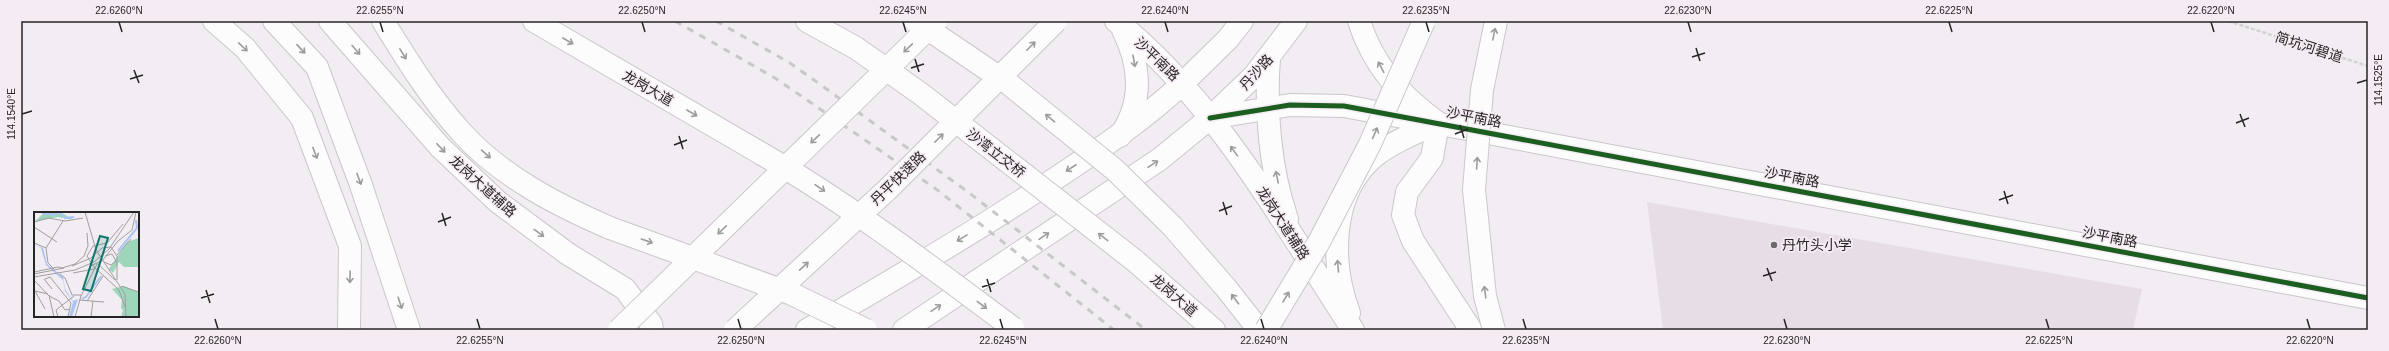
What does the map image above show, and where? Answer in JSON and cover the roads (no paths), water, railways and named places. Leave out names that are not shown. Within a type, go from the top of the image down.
[{"type":"main road","points":[[214,21],[245,48],[302,118],[350,246],[349,330]]},
{"type":"main road","points":[[274,21],[318,67],[361,185],[409,330]]},
{"type":"main road","name":"龙岗大道辅路","points":[[330,21],[440,147],[498,202],[568,254],[625,289],[651,324],[652,330]]},
{"type":"main road","points":[[383,21],[417,76],[462,134],[508,174],[562,207],[610,228],[792,294],[866,330]]},
{"type":"main road","name":"龙岗大道","points":[[534,21],[816,185],[924,261],[1014,329]]},
{"type":"main road","name":"沙湾立交桥","points":[[807,21],[856,48],[921,94],[1134,260]]},
{"type":"main road","points":[[916,21],[1009,84],[1115,170],[1173,227],[1226,288],[1259,330]]},
{"type":"main road","points":[[619,330],[936,21]]},
{"type":"main road","name":"丹平快速路","points":[[734,330],[888,189],[1056,21]]},
{"type":"main road","points":[[807,330],[882,288],[987,223],[1120,136],[1182,84],[1228,39],[1242,21]]},
{"type":"main road","name":"丹沙路","points":[[904,330],[1160,159],[1210,118],[1268,58],[1296,21]]},
{"type":"main road","points":[[1359,21],[1383,72],[1410,103],[1438,123]]},
{"type":"main road","points":[[1266,330],[1319,242],[1370,144],[1424,21]]},
{"type":"main road","points":[[1494,330],[1485,296],[1474,190],[1482,90],[1496,21]]},
{"type":"main road","points":[[1118,23],[1133,55],[1137,88],[1135,105],[1130,121],[1120,136]]},
{"type":"main road","name":"沙平南路","points":[[1118,23],[1159,58],[1210,118],[1268,108],[1317,104],[1344,106],[2368,298]]},
{"type":"main road","points":[[1268,58],[1268,108],[1276,171],[1284,211],[1295,242]]},
{"type":"main road","name":"龙岗大道辅路","points":[[1210,118],[1257,183],[1353,330]]},
{"type":"main road","points":[[1357,330],[1348,311],[1338,268],[1338,225],[1342,206],[1362,171],[1375,156],[1393,144],[1438,123]]},
{"type":"main road","points":[[1438,123],[1432,158],[1407,192],[1403,215],[1413,241],[1471,330]]},
{"type":"main road","name":"龙岗大道","points":[[1134,260],[1214,330]]},
{"type":"railway","points":[[675,21],[775,78],[936,189],[1114,330]]},
{"type":"railway","points":[[716,21],[790,63],[814,80],[968,192],[1146,330]]},
{"type":"place","name":"丹竹头小学","points":[[1774,245]]}]
